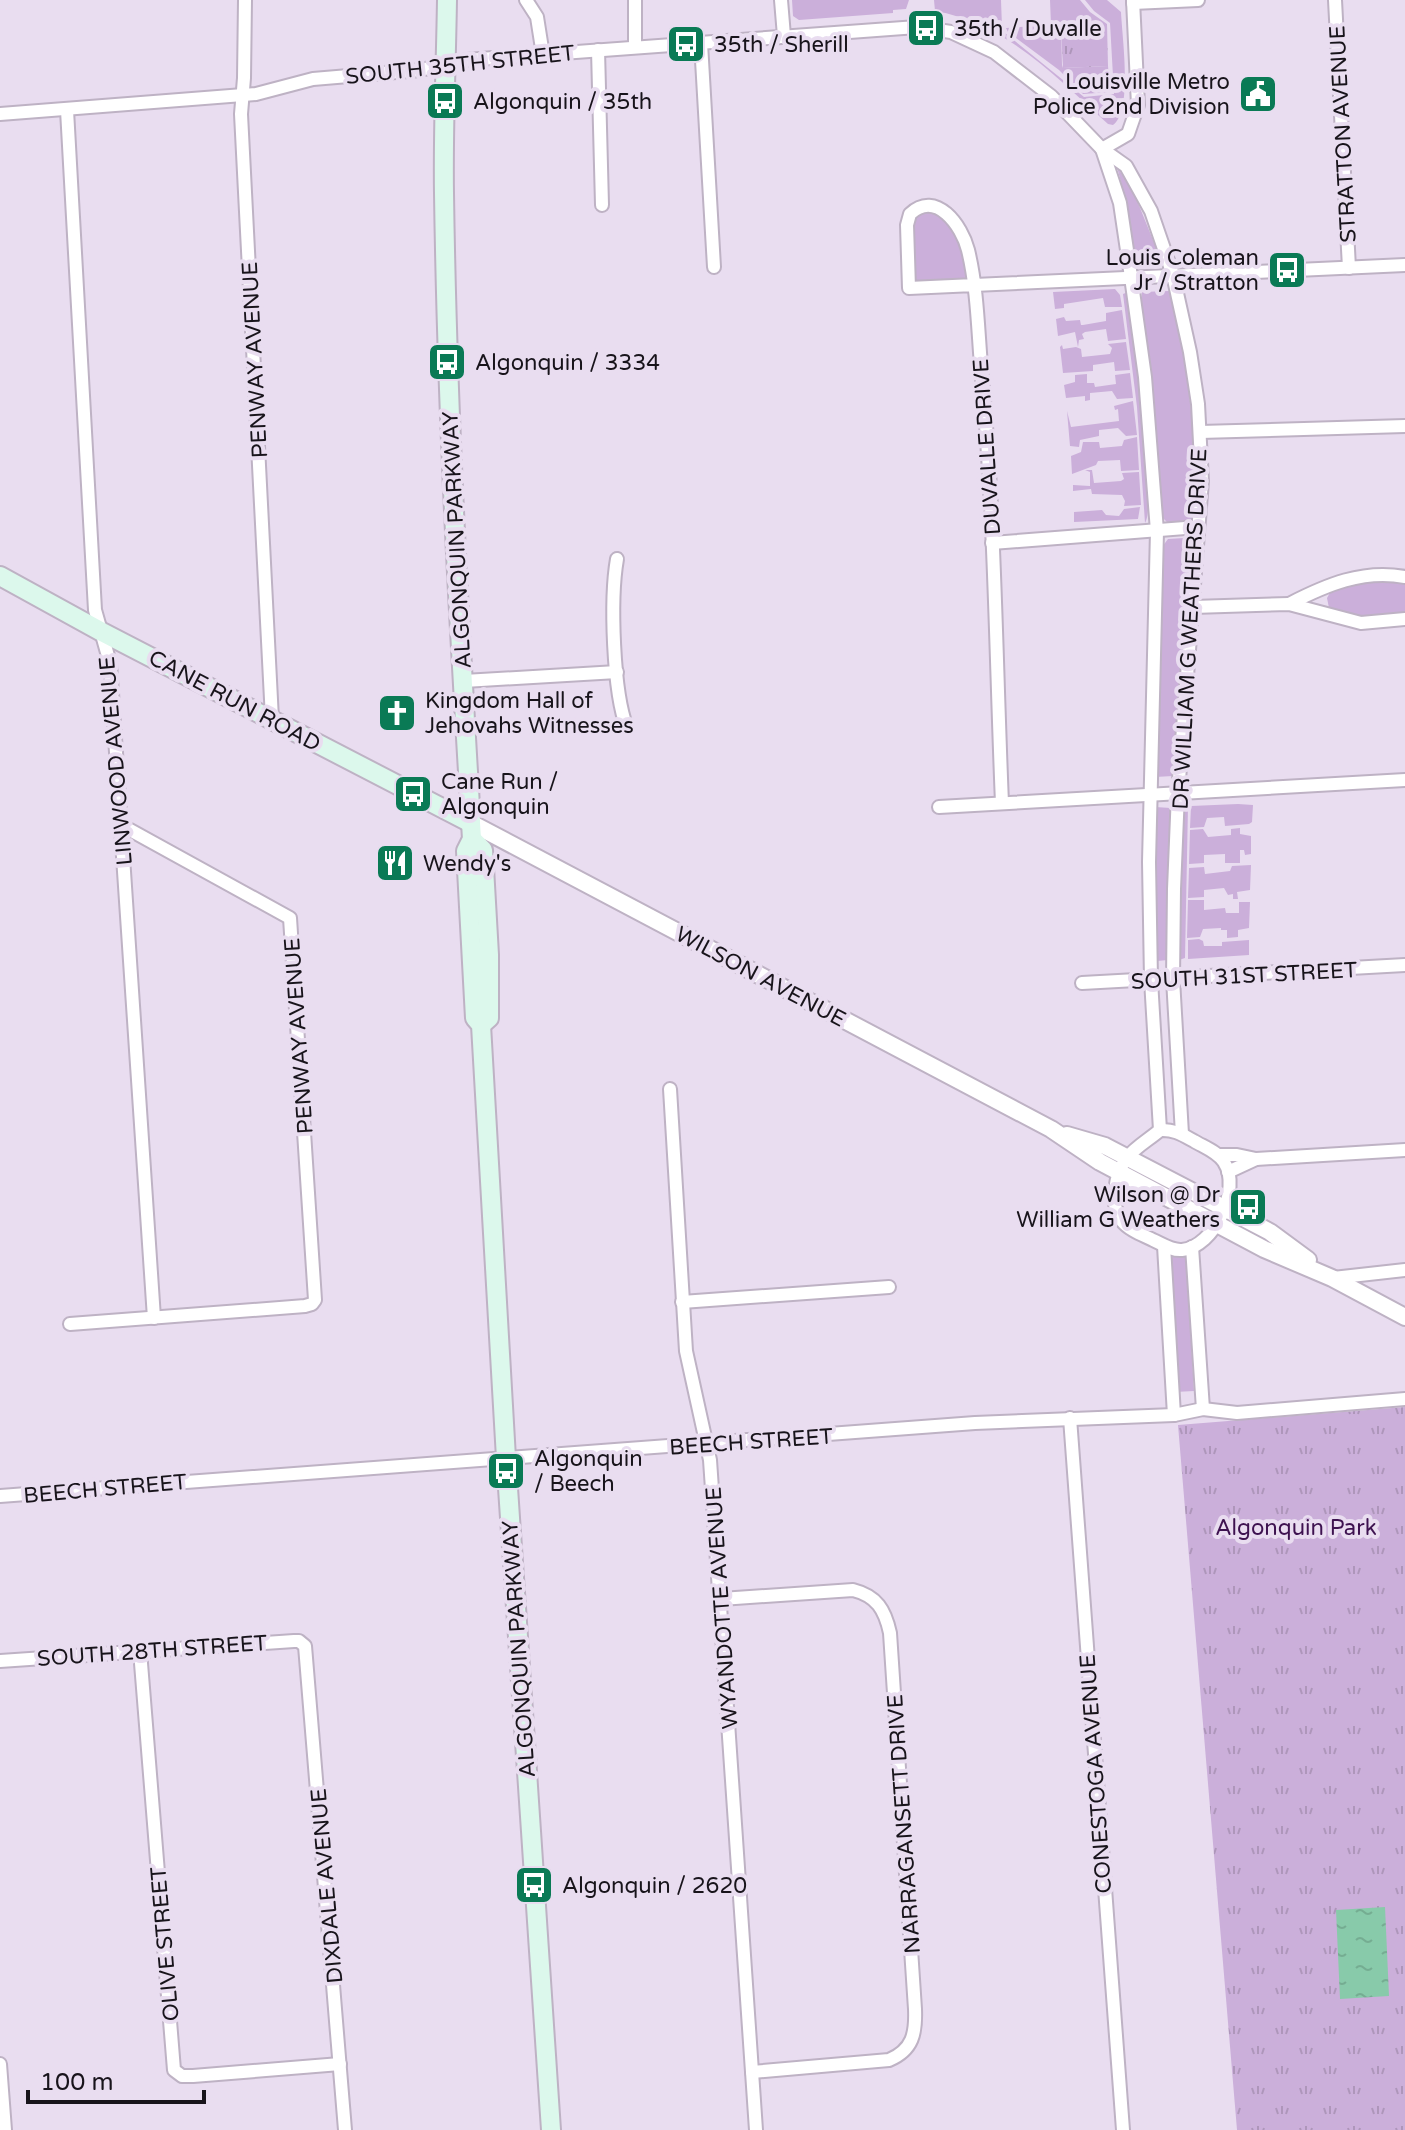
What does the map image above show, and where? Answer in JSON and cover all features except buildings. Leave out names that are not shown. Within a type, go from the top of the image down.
[{"type":"main road","name":"ALGONQUIN PARKWAY","points":[[447,0],[444,190],[447,362],[472,831],[466,851],[475,1018],[481,1025],[506,1458],[551,2130]]},
{"type":"main road","name":"CANE RUN ROAD","points":[[0,576],[272,719],[472,831]]},
{"type":"street","name":"PENWAY AVENUE","points":[[245,0],[241,114],[272,719]]},
{"type":"street","points":[[526,0],[537,17],[543,55]]},
{"type":"street","points":[[635,0],[635,47]]},
{"type":"street","points":[[781,0],[784,36]]},
{"type":"street","points":[[1102,149],[1128,134],[1138,105],[1133,2],[1198,0]]},
{"type":"street","name":"STRATTON AVENUE","points":[[1335,0],[1349,268]]},
{"type":"street","name":"SOUTH 35TH STREET","points":[[0,114],[243,96],[313,79],[381,74],[467,60],[917,27],[939,29],[968,39]]},
{"type":"street","name":"DR WILLIAM G WEATHERS DRIVE","points":[[968,39],[994,52],[1022,72],[1051,96],[1102,149],[1126,166],[1142,191],[1160,231],[1190,352],[1200,432],[1202,481],[1178,793],[1174,889],[1173,979],[1182,1134]]},
{"type":"street","points":[[701,43],[714,267]]},
{"type":"street","points":[[598,50],[602,205]]},
{"type":"street","name":"LINWOOD AVENUE","points":[[67,110],[95,610],[110,663],[154,1318]]},
{"type":"street","name":"DR WILLIAM G WEATHERS DRIVE","points":[[1102,149],[1120,203],[1131,277],[1145,377],[1157,531],[1149,795],[1151,980],[1160,1130]]},
{"type":"street","name":"DUVALLE DRIVE","points":[[974,285],[909,288],[907,225],[910,214],[916,208],[931,205],[942,210],[959,226],[969,251],[974,285],[989,456],[1002,803]]},
{"type":"street","points":[[974,285],[1405,265]]},
{"type":"street","points":[[1200,432],[1405,426]]},
{"type":"street","points":[[992,543],[1198,527]]},
{"type":"street","points":[[617,559],[613,592],[617,672],[619,697],[627,728]]},
{"type":"street","points":[[1289,604],[1337,582],[1376,575],[1405,577]]},
{"type":"street","points":[[1193,607],[1289,604],[1361,623],[1405,619]]},
{"type":"street","points":[[464,681],[617,672]]},
{"type":"street","points":[[939,807],[1405,780]]},
{"type":"street","name":"PENWAY AVENUE","points":[[121,825],[290,918],[315,1300],[305,1306],[154,1318]]},
{"type":"street","name":"WILSON AVENUE","points":[[472,831],[1124,1165],[1221,1216],[1264,1249],[1332,1278],[1405,1317]]},
{"type":"street","name":"SOUTH 31ST STREET","points":[[1082,983],[1405,965]]},
{"type":"street","name":"WYANDOTTE AVENUE","points":[[670,1089],[682,1302],[689,1368],[710,1460],[756,2130]]},
{"type":"street","points":[[1219,1155],[1228,1172],[1229,1198],[1221,1216],[1192,1247],[1177,1250],[1164,1246],[1124,1224],[1119,1217],[1114,1199],[1124,1165],[1160,1130],[1182,1134],[1219,1155],[1256,1159],[1405,1150]]},
{"type":"street","points":[[1228,1172],[1256,1159]]},
{"type":"street","points":[[1164,1246],[1174,1415]]},
{"type":"street","points":[[1192,1247],[1203,1409]]},
{"type":"street","points":[[1332,1278],[1405,1270]]},
{"type":"street","points":[[682,1302],[889,1287]]},
{"type":"street","points":[[70,1324],[154,1318]]},
{"type":"street","name":"BEECH STREET","points":[[0,1496],[707,1443],[1070,1418],[1174,1415],[1203,1409],[1237,1413],[1405,1399]]},
{"type":"street","name":"CONESTOGA AVENUE","points":[[1070,1418],[1123,2130]]},
{"type":"street","name":"NARRAGANSETT DRIVE","points":[[721,1599],[830,1591],[861,1592],[872,1598],[886,1614],[892,1649],[915,2009],[914,2036],[903,2053],[889,2060],[752,2072]]},
{"type":"street","name":"SOUTH 28TH STREET","points":[[0,1661],[294,1641],[303,1644]]},
{"type":"street","name":"DIXDALE AVENUE","points":[[303,1644],[307,1650],[310,1678],[345,2130]]},
{"type":"street","name":"OLIVE STREET","points":[[140,1651],[174,2070],[182,2076],[193,2076],[340,2064]]},
{"type":"street","points":[[0,2064],[5,2130]]},
{"type":"green space","points":[[792,0],[909,0],[906,9],[893,10],[893,13],[799,20],[793,16]]},
{"type":"green space","points":[[934,0],[1001,0],[1005,33],[1084,97],[1114,94],[1110,23],[1085,0],[1107,0],[1121,12],[1125,89],[1119,117],[1113,125],[1108,124],[1029,55],[985,27],[935,11]]},
{"type":"green space","points":[[1050,0],[1080,0],[1107,24],[1065,25],[1061,30],[1062,65],[1063,68],[1108,66],[1110,92],[1083,94],[1059,70],[1008,32],[1006,28],[1051,25]]},
{"type":"green space","points":[[1074,23],[1107,24],[1108,66],[1063,68],[1061,29]]},
{"type":"green space","points":[[1117,167],[1134,193],[1157,250],[1158,258],[1151,266],[1135,258],[1127,205]]},
{"type":"green space","points":[[927,210],[945,221],[957,237],[965,266],[965,280],[916,281],[912,223],[916,215]]},
{"type":"green space","points":[[1115,289],[1120,295],[1122,307],[1105,307],[1103,298],[1064,304],[1064,308],[1055,309],[1053,292]]},
{"type":"green space","points":[[1169,291],[1182,345],[1190,399],[1195,510],[1192,519],[1168,523],[1161,516],[1154,409],[1141,302],[1142,292]]},
{"type":"green space","points":[[1128,292],[1146,450],[1148,509],[1145,523],[1137,407],[1123,294]]},
{"type":"green space","points":[[1122,310],[1126,339],[1108,341],[1106,329],[1085,332],[1078,347],[1075,332],[1058,336],[1056,319],[1080,320],[1083,325],[1106,321],[1106,313]]},
{"type":"green space","points":[[1126,342],[1130,370],[1115,371],[1114,362],[1093,365],[1093,371],[1063,373],[1062,345],[1063,349],[1081,349],[1082,357],[1110,354],[1112,348],[1108,344]]},
{"type":"green space","points":[[1130,373],[1133,398],[1117,399],[1112,391],[1090,393],[1090,400],[1085,401],[1085,396],[1066,398],[1064,385],[1075,382],[1075,375],[1087,374],[1087,383],[1094,383],[1095,387],[1116,384],[1115,375]]},
{"type":"green space","points":[[1133,401],[1137,435],[1126,436],[1118,428],[1099,430],[1099,436],[1080,440],[1079,447],[1070,446],[1067,411],[1071,427],[1119,421],[1118,409],[1115,410],[1114,406]]},
{"type":"green space","points":[[1137,437],[1139,470],[1121,471],[1120,460],[1098,461],[1096,465],[1072,474],[1071,456],[1081,452],[1083,442],[1099,442],[1100,448],[1122,446],[1124,440]]},
{"type":"green space","points":[[1085,470],[1092,470],[1094,483],[1121,481],[1124,479],[1122,473],[1139,472],[1141,505],[1124,506],[1122,495],[1092,494],[1091,489],[1073,491],[1073,485],[1090,486],[1090,472]]},
{"type":"green space","points":[[1140,507],[1138,519],[1074,522],[1074,512],[1102,510],[1106,515],[1119,516],[1124,509]]},
{"type":"green space","points":[[1184,538],[1190,541],[1193,548],[1173,776],[1155,777],[1162,547],[1168,539]]},
{"type":"green space","points":[[1368,581],[1405,582],[1405,613],[1351,616],[1329,608],[1327,598],[1332,589]]},
{"type":"green space","points":[[1253,805],[1252,822],[1249,824],[1225,826],[1224,817],[1207,818],[1204,827],[1190,828],[1191,806]]},
{"type":"green space","points":[[1188,806],[1185,958],[1179,960],[1183,807]]},
{"type":"green space","points":[[1155,807],[1171,808],[1168,960],[1157,961]]},
{"type":"green space","points":[[1240,828],[1240,834],[1251,836],[1251,854],[1245,855],[1244,850],[1240,850],[1240,863],[1225,863],[1225,854],[1204,855],[1204,863],[1189,864],[1190,830],[1203,829],[1208,837],[1231,835],[1231,829]]},
{"type":"green space","points":[[1251,865],[1250,890],[1237,892],[1238,899],[1233,899],[1233,894],[1228,895],[1224,888],[1204,890],[1204,897],[1188,898],[1189,868],[1204,867],[1205,874],[1230,871],[1232,866]]},
{"type":"green space","points":[[1188,900],[1204,900],[1204,910],[1225,908],[1226,913],[1239,913],[1239,902],[1250,902],[1249,928],[1238,930],[1238,937],[1227,938],[1227,930],[1221,928],[1203,929],[1200,937],[1187,938]]},
{"type":"green space","points":[[1199,939],[1204,946],[1249,940],[1249,955],[1188,959],[1188,940]]},
{"type":"green space","points":[[1167,1257],[1186,1257],[1194,1391],[1175,1392]]},
{"type":"green space","name":"Algonquin Park","points":[[1405,1407],[1405,2130],[1237,2130],[1178,1425]]},
{"type":"water","points":[[1385,1907],[1389,1996],[1340,1999],[1336,1910]]},
{"type":"place","name":"35th / Duvalle","points":[[926,28]]},
{"type":"place","name":"35th / Sherill","points":[[686,44]]},
{"type":"place","name":"Louisville Metro Police 2nd Division","points":[[1258,94]]},
{"type":"place","name":"Algonquin / 35th","points":[[445,101]]},
{"type":"place","name":"Louis Coleman Jr / Stratton","points":[[1287,270]]},
{"type":"place","name":"Algonquin / 3334","points":[[447,362]]},
{"type":"place","name":"Kingdom Hall of Jehovahs Witnesses","points":[[397,713]]},
{"type":"place","name":"Cane Run / Algonquin","points":[[413,794]]},
{"type":"place","name":"Wendy's","points":[[395,863]]},
{"type":"place","name":"Wilson @ Dr William G Weathers","points":[[1248,1207]]},
{"type":"place","name":"Algonquin / Beech","points":[[506,1471]]},
{"type":"place","name":"Algonquin / 2620","points":[[534,1885]]}]
